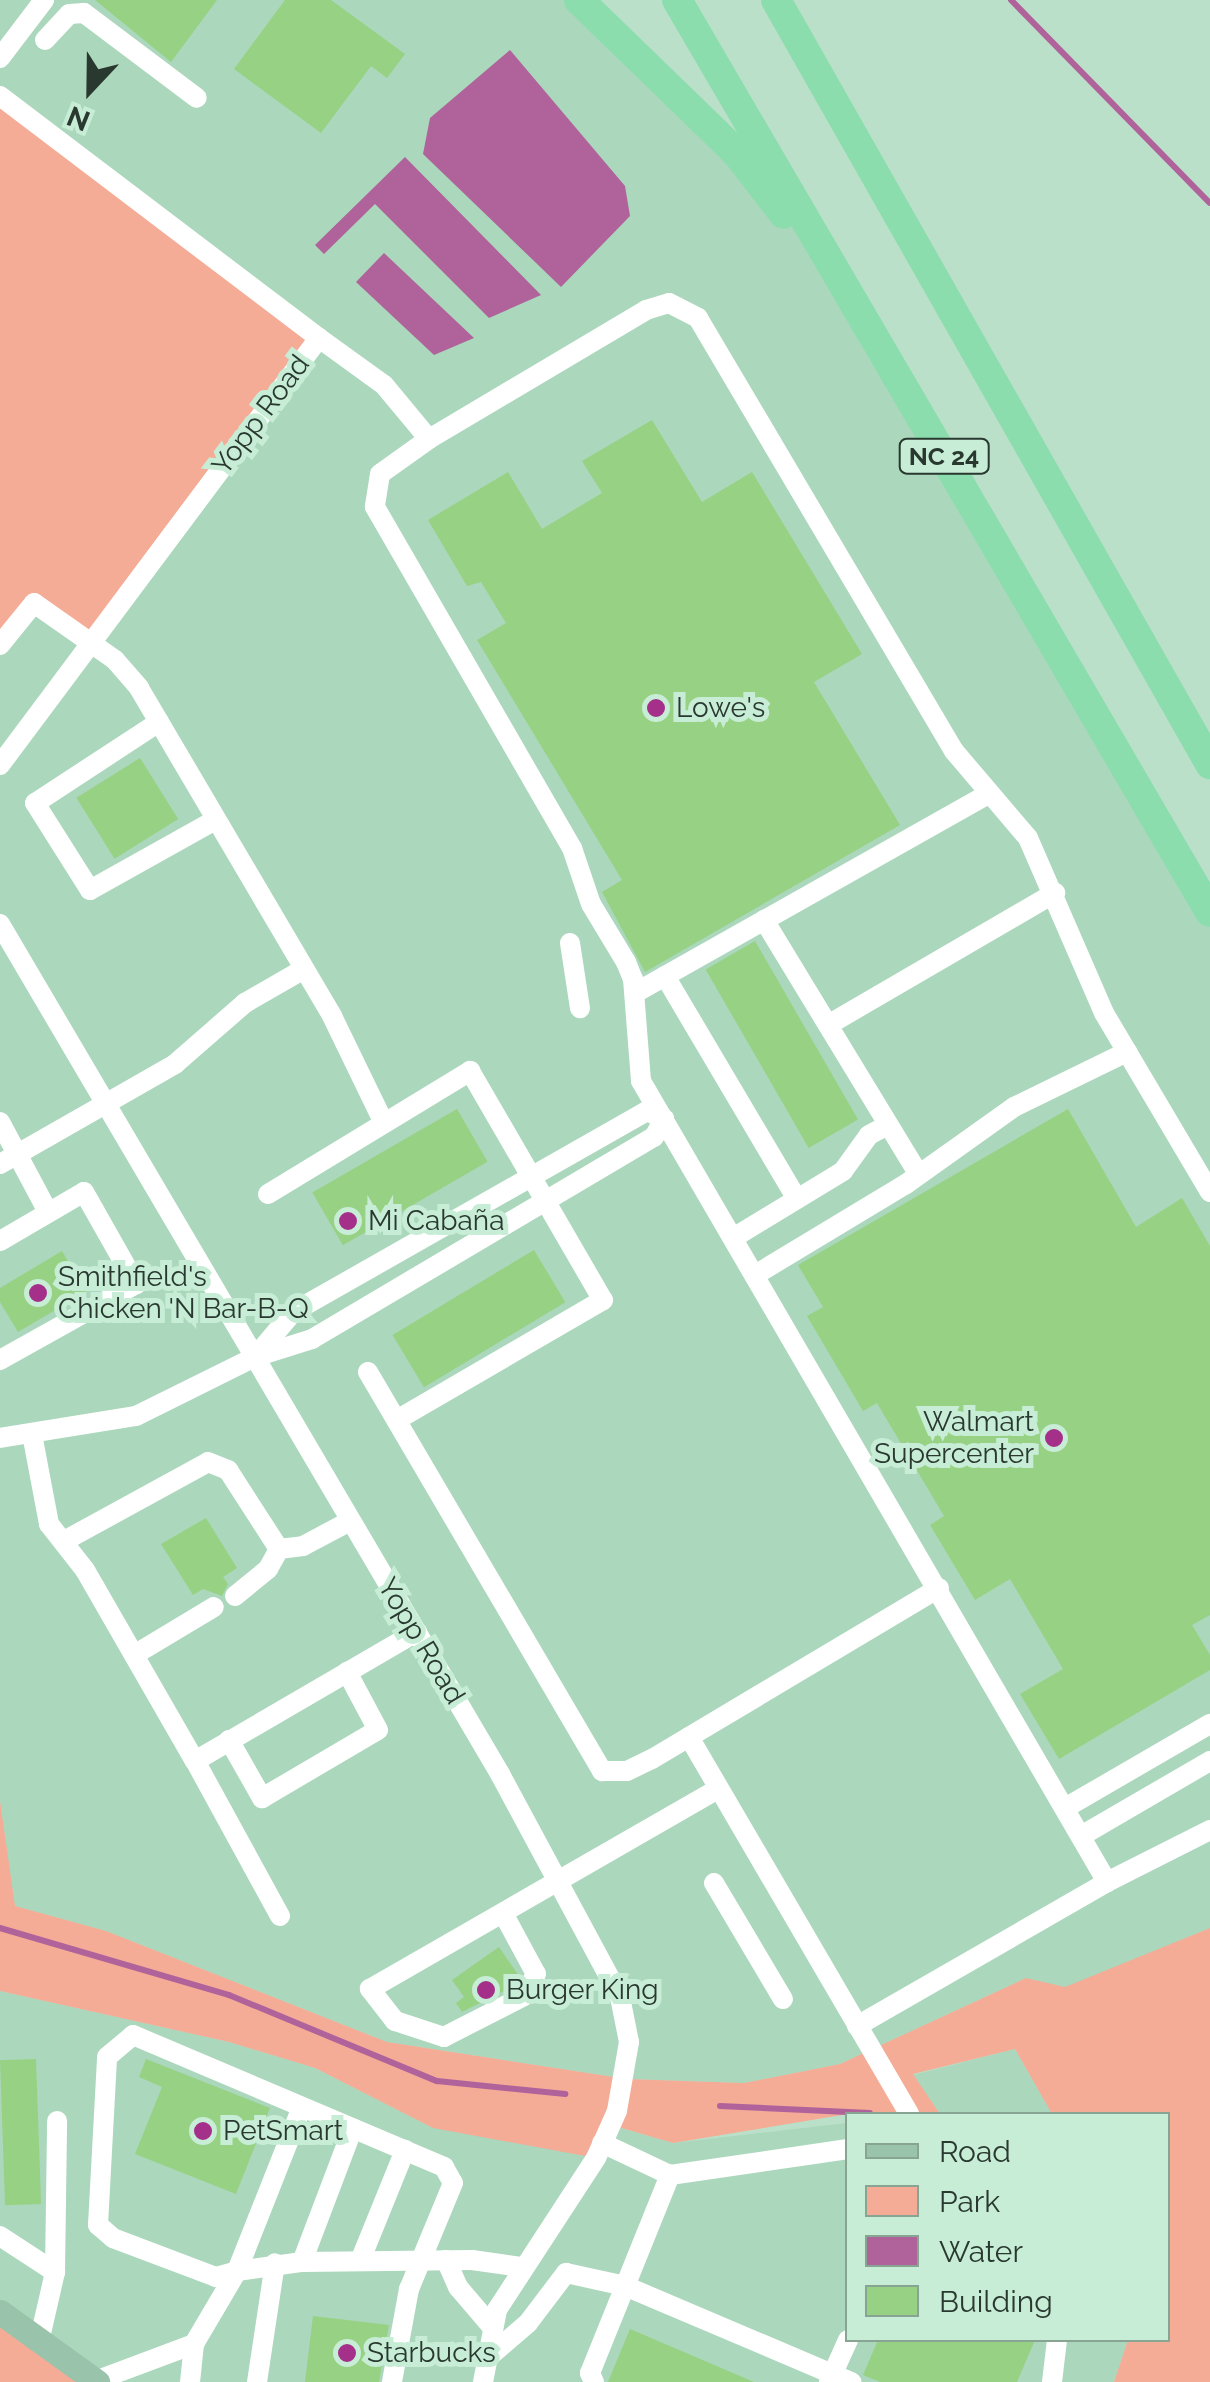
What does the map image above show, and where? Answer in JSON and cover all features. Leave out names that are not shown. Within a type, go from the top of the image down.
[{"type":"highway","points":[[578,0],[736,152],[860,314]]},
{"type":"highway","name":"NC 24","points":[[677,0],[1210,912]]},
{"type":"highway","name":"NC 24","points":[[777,1],[1210,764]]},
{"type":"main road","points":[[0,2312],[96,2381]]},
{"type":"street","points":[[0,58],[44,0]]},
{"type":"street","points":[[45,40],[69,14],[84,13],[197,98]]},
{"type":"street","name":"Yopp Road","points":[[0,96],[319,338],[0,765]]},
{"type":"street","points":[[1107,1882],[641,1081],[635,993],[626,962],[584,887],[572,848],[378,516],[374,501],[380,474],[429,439],[646,310],[668,303],[687,308],[724,360],[954,750],[1028,838],[1104,1013],[1210,1192]]},
{"type":"street","points":[[319,338],[384,385],[429,439]]},
{"type":"street","points":[[1,640],[34,603],[115,660],[158,722],[304,969],[384,1123]]},
{"type":"street","points":[[158,722],[35,803],[90,890],[216,820]]},
{"type":"street","points":[[635,993],[990,793]]},
{"type":"street","points":[[828,1025],[1055,893]]},
{"type":"street","points":[[764,920],[917,1172]]},
{"type":"street","name":"Yopp Road","points":[[0,924],[416,1632],[559,1881],[620,1997],[630,2042],[628,2079],[602,2143],[521,2267],[492,2327],[482,2372]]},
{"type":"street","points":[[570,943],[580,1008]]},
{"type":"street","points":[[9,1159],[198,1049],[245,1003],[304,969]]},
{"type":"street","points":[[664,976],[797,1199]]},
{"type":"street","points":[[754,1276],[1014,1106],[1128,1052]]},
{"type":"street","points":[[268,1194],[470,1071],[532,1177],[602,1300],[397,1420]]},
{"type":"street","points":[[254,1357],[294,1312],[647,1111],[664,1118]]},
{"type":"street","points":[[0,1438],[136,1416],[254,1357],[312,1339],[654,1137],[664,1118]]},
{"type":"street","points":[[0,1122],[9,1159],[48,1212]]},
{"type":"street","points":[[733,1238],[843,1171],[869,1135],[888,1125]]},
{"type":"street","points":[[0,1241],[84,1192],[136,1284],[0,1360]]},
{"type":"street","points":[[368,1372],[594,1766],[626,1771],[939,1588]]},
{"type":"street","points":[[32,1434],[43,1504],[195,1761],[280,1916]]},
{"type":"street","points":[[64,1541],[208,1462],[228,1470],[279,1550]]},
{"type":"street","points":[[279,1550],[303,1546],[350,1520]]},
{"type":"street","points":[[235,1596],[268,1569],[279,1550]]},
{"type":"street","points":[[134,1655],[214,1607]]},
{"type":"street","points":[[195,1761],[416,1632]]},
{"type":"street","points":[[229,1740],[262,1798],[378,1730],[347,1672]]},
{"type":"street","points":[[1065,1808],[1210,1724]]},
{"type":"street","points":[[689,1737],[908,2112]]},
{"type":"street","points":[[1081,1836],[1210,1761]]},
{"type":"street","points":[[502,1913],[536,1974],[524,1996],[444,2037],[395,2021],[370,1990],[502,1913],[718,1789]]},
{"type":"street","points":[[857,2026],[1107,1882],[1210,1830]]},
{"type":"street","points":[[714,1883],[783,1999]]},
{"type":"street","points":[[392,2382],[409,2289],[422,2260],[453,2184],[444,2168],[133,2035],[108,2057],[98,2225],[113,2238],[216,2277],[302,2262],[422,2260],[446,2260],[521,2267]]},
{"type":"street","points":[[190,2382],[194,2344],[237,2271],[302,2107]]},
{"type":"street","points":[[39,2342],[55,2272],[57,2121]]},
{"type":"street","points":[[302,2262],[353,2128]]},
{"type":"street","points":[[602,2143],[670,2176],[845,2149]]},
{"type":"street","points":[[360,2261],[405,2150]]},
{"type":"street","points":[[592,2378],[670,2176]]},
{"type":"street","points":[[0,2236],[55,2272]]},
{"type":"street","points":[[446,2260],[458,2287],[492,2327]]},
{"type":"street","points":[[257,2382],[275,2264]]},
{"type":"street","points":[[482,2372],[566,2274],[626,2286],[837,2379],[847,2342]]},
{"type":"street","points":[[1052,2382],[1057,2342]]},
{"type":"street","points":[[96,2381],[194,2344]]},
{"type":"shaded area","points":[[0,0],[579,0],[736,152],[861,314],[1210,912],[1210,1928],[1065,1988],[1026,1978],[840,2064],[744,2083],[627,2079],[387,2042],[106,1931],[14,1906],[0,1801]]},
{"type":"shaded area","points":[[0,1991],[229,2042],[315,2068],[433,2128],[610,2125],[673,2143],[845,2123],[845,2342],[1127,2342],[1114,2382],[97,2382],[0,2312]]},
{"type":"shaded area","points":[[1015,2049],[1051,2112],[939,2112],[913,2075]]},
{"type":"green space","points":[[0,96],[319,338],[91,643],[34,603],[0,637]]},
{"type":"green space","points":[[0,1801],[15,1906],[106,1931],[387,2042],[627,2079],[744,2083],[840,2064],[1026,1978],[1065,1987],[1210,1928],[1210,2382],[1114,2382],[1127,2342],[1170,2342],[1170,2112],[1051,2112],[1015,2049],[913,2074],[939,2112],[845,2112],[673,2143],[611,2125],[596,2158],[433,2128],[315,2068],[229,2042],[0,1991]]},
{"type":"green space","points":[[0,2313],[97,2382],[0,2382]]},
{"type":"water","points":[[510,50],[625,186],[630,216],[561,287],[423,154],[430,118]]},
{"type":"water","points":[[405,157],[541,295],[489,318],[375,204],[324,254],[315,245]]},
{"type":"water","points":[[384,253],[474,338],[434,355],[356,282]]},
{"type":"building","points":[[95,0],[217,0],[171,62]]},
{"type":"building","points":[[285,0],[331,0],[405,54],[387,78],[371,66],[321,133],[234,69]]},
{"type":"building","points":[[652,420],[702,502],[752,472],[862,654],[814,682],[900,825],[645,972],[602,892],[622,880],[477,640],[506,623],[481,582],[467,586],[428,520],[508,472],[542,529],[602,493],[582,461]]},
{"type":"building","points":[[140,758],[178,819],[115,859],[76,798]]},
{"type":"building","points":[[755,941],[858,1119],[809,1148],[706,970]]},
{"type":"building","points":[[457,1109],[488,1162],[343,1245],[312,1192]]},
{"type":"building","name":"Walmart Supercenter","points":[[1068,1109],[1136,1227],[1182,1198],[1210,1246],[1210,1615],[1192,1625],[1210,1655],[1210,1670],[1059,1759],[1020,1694],[1063,1669],[1010,1579],[975,1600],[930,1525],[944,1516],[877,1403],[863,1411],[807,1316],[823,1307],[798,1265]]},
{"type":"building","points":[[534,1250],[565,1302],[424,1387],[393,1335]]},
{"type":"building","points":[[62,1251],[86,1292],[18,1332],[0,1302],[0,1288]]},
{"type":"building","points":[[206,1518],[237,1568],[223,1577],[228,1584],[222,1596],[203,1589],[193,1595],[161,1544]]},
{"type":"building","name":"Burger King","points":[[499,1947],[519,1976],[514,1986],[462,2012],[456,2003],[464,1997],[452,1980]]},
{"type":"building","points":[[36,2059],[41,2204],[5,2205],[0,2060]]},
{"type":"building","name":"PetSmart","points":[[146,2059],[270,2108],[236,2194],[135,2154],[162,2087],[139,2077]]},
{"type":"building","name":"Starbucks","points":[[313,2316],[389,2325],[379,2382],[305,2382]]},
{"type":"building","points":[[630,2329],[754,2382],[608,2382]]},
{"type":"building","points":[[877,2342],[1034,2342],[1017,2382],[880,2382],[863,2375]]},
{"type":"waterway","points":[[1011,0],[1210,203]]},
{"type":"waterway","points":[[0,1928],[229,1995],[437,2081],[565,2094]]},
{"type":"waterway","points":[[720,2106],[849,2112]]},
{"type":"place","name":"Lowe's","points":[[656,708]]},
{"type":"place","name":"Mi Cabaña","points":[[348,1221]]},
{"type":"place","name":"Smithfield's Chicken 'N Bar-B-Q","points":[[38,1293]]},
{"type":"place","name":"Walmart Supercenter","points":[[1054,1438]]},
{"type":"place","name":"Burger King","points":[[486,1990]]},
{"type":"place","name":"PetSmart","points":[[203,2131]]},
{"type":"place","name":"Starbucks","points":[[347,2353]]}]
